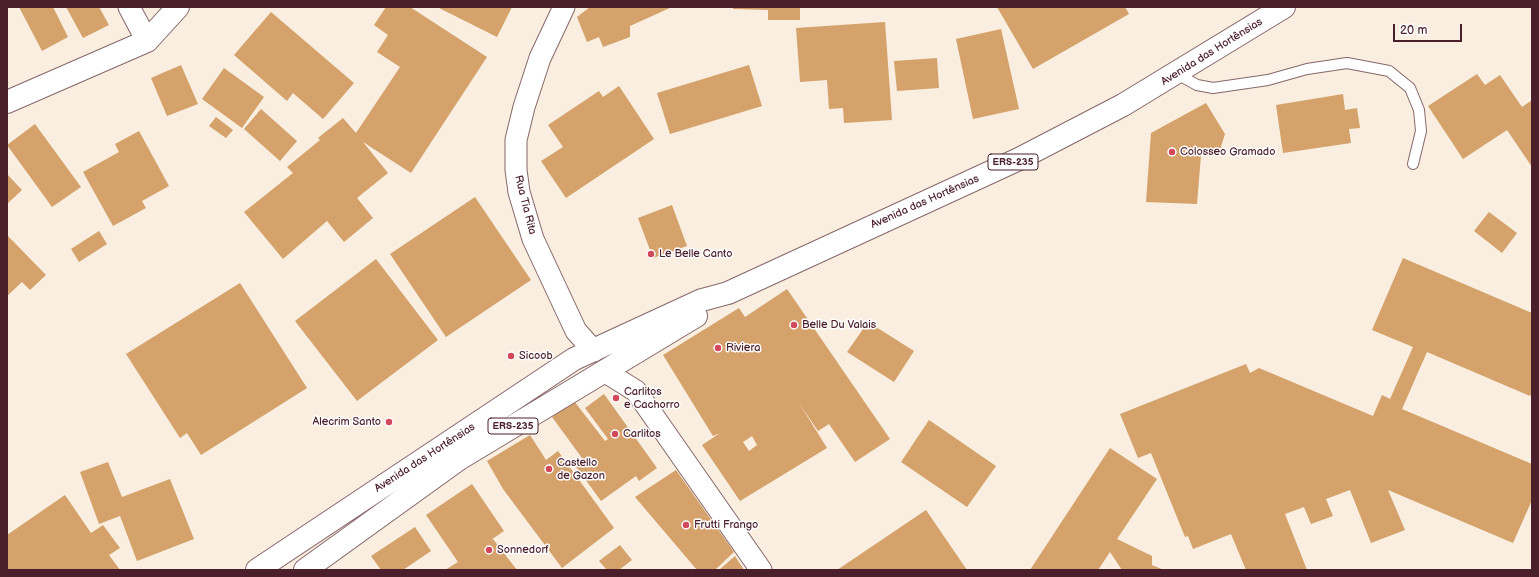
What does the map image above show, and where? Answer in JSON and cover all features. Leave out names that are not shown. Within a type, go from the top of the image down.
[{"type":"main road","points":[[7,102],[147,41],[178,7]]},
{"type":"main road","name":"Avenida das Hortênsias","points":[[268,567],[574,359],[702,300],[728,293],[1019,159],[1123,105],[1177,74],[1284,7]]},
{"type":"main road","name":"Avenida das Hortênsias","points":[[305,570],[459,459],[604,370],[710,308],[728,293]]},
{"type":"main road","points":[[630,355],[634,342],[677,316],[685,308]]},
{"type":"main road","points":[[568,393],[575,384],[597,366],[598,359],[594,351]]},
{"type":"street","points":[[129,7],[147,41]]},
{"type":"street","name":"Rua Tia Rita","points":[[564,7],[540,58],[524,107],[516,140],[516,170],[519,192],[534,239],[576,331],[578,347],[574,359]]},
{"type":"street","name":"Rua Tia Rita","points":[[576,331],[594,351]]},
{"type":"street","points":[[630,355],[636,391]]},
{"type":"street","points":[[604,370],[636,391],[761,570]]},
{"type":"lane","points":[[1177,74],[1197,85],[1212,88],[1268,80],[1307,69],[1347,63],[1389,71],[1410,88],[1419,110],[1421,131],[1413,164]]},
{"type":"building","points":[[19,7],[53,7],[68,37],[42,51]]},
{"type":"building","points":[[66,7],[99,7],[109,25],[83,38]]},
{"type":"building","points":[[386,7],[410,7],[487,57],[411,173],[363,142],[388,173],[357,198],[373,218],[344,242],[327,221],[283,259],[244,212],[293,173],[287,167],[320,140],[318,138],[343,118],[356,133],[400,67],[377,52],[388,35],[374,25]]},
{"type":"building","points":[[437,7],[512,7],[497,37]]},
{"type":"building","points":[[590,7],[672,7],[630,26],[630,37],[603,47],[599,37],[587,42],[577,17]]},
{"type":"building","points":[[733,7],[800,7],[800,20],[768,20],[768,10],[733,9]]},
{"type":"building","points":[[997,7],[1125,7],[1129,14],[1033,69]]},
{"type":"building","points":[[271,12],[354,83],[323,119],[293,93],[287,101],[234,55]]},
{"type":"building","points":[[885,22],[892,120],[844,123],[843,108],[829,109],[827,80],[800,82],[796,28]]},
{"type":"building","points":[[1001,29],[1019,109],[973,119],[956,39]]},
{"type":"building","points":[[937,58],[939,88],[897,91],[894,61]]},
{"type":"building","points":[[181,65],[198,104],[167,116],[151,78]]},
{"type":"building","points":[[749,65],[762,106],[670,134],[657,93]]},
{"type":"building","points":[[224,68],[264,97],[242,128],[202,99]]},
{"type":"building","points":[[1477,74],[1485,85],[1500,75],[1522,107],[1532,100],[1532,167],[1507,130],[1463,159],[1428,106]]},
{"type":"building","points":[[619,86],[654,139],[566,198],[541,161],[563,147],[548,125],[599,91],[603,97]]},
{"type":"building","points":[[1343,94],[1345,110],[1357,108],[1360,128],[1349,129],[1351,143],[1283,153],[1276,105]]},
{"type":"building","points":[[1206,103],[1225,134],[1220,150],[1206,148],[1201,155],[1197,204],[1146,202],[1151,133]]},
{"type":"building","points":[[261,109],[297,141],[280,161],[244,129]]},
{"type":"building","points":[[216,117],[233,130],[226,138],[209,126]]},
{"type":"building","points":[[35,124],[81,187],[52,207],[7,145]]},
{"type":"building","points":[[139,131],[169,186],[142,201],[146,208],[113,226],[83,172],[119,152],[115,144]]},
{"type":"building","points":[[7,174],[22,190],[7,204]]},
{"type":"building","points":[[475,197],[531,280],[446,337],[390,254]]},
{"type":"building","points":[[672,205],[687,246],[653,258],[638,218]]},
{"type":"building","points":[[1489,212],[1517,233],[1502,253],[1474,231]]},
{"type":"building","points":[[99,231],[107,244],[79,262],[71,249]]},
{"type":"building","points":[[7,235],[46,275],[30,290],[22,282],[7,296]]},
{"type":"building","points":[[1403,258],[1532,313],[1532,393],[1530,396],[1427,352],[1402,409],[1532,464],[1532,500],[1513,543],[1388,490],[1405,530],[1371,543],[1350,490],[1326,499],[1333,516],[1311,524],[1304,507],[1285,514],[1307,570],[1246,570],[1231,534],[1193,549],[1188,536],[1185,537],[1151,453],[1138,458],[1120,414],[1246,364],[1250,373],[1259,368],[1373,416],[1382,395],[1390,399],[1413,347],[1372,330]]},
{"type":"building","points":[[376,259],[438,340],[357,401],[295,321]]},
{"type":"building","points":[[240,283],[307,388],[201,455],[187,433],[180,438],[126,354]]},
{"type":"building","points":[[787,289],[890,439],[855,462],[829,424],[818,431],[799,403],[827,448],[740,501],[702,445],[720,433],[713,436],[663,355],[739,308],[745,317]],"holes":[[[752,436],[757,445],[749,451],[743,442]]]},
{"type":"building","points":[[868,322],[914,351],[894,382],[847,352]]},
{"type":"building","points":[[604,394],[657,468],[639,481],[636,476],[601,501],[574,464],[582,458],[552,417],[574,401],[605,441],[608,439],[585,408]]},
{"type":"building","points":[[929,420],[996,466],[967,507],[901,462]]},
{"type":"building","points":[[530,435],[546,460],[558,451],[614,528],[562,568],[503,489],[487,461]]},
{"type":"building","points":[[1110,448],[1157,479],[1117,539],[1152,556],[1152,565],[1164,570],[1122,570],[1110,552],[1098,570],[1030,570]]},
{"type":"building","points":[[108,462],[122,497],[170,479],[194,539],[137,561],[120,516],[99,524],[80,472]]},
{"type":"building","name":"Frutti Frango","points":[[676,470],[734,552],[715,570],[697,570],[635,497]]},
{"type":"building","points":[[472,484],[504,531],[488,542],[493,539],[517,570],[445,570],[458,562],[426,515]]},
{"type":"building","points":[[65,495],[91,533],[103,525],[120,548],[109,555],[120,570],[7,570],[7,535]]},
{"type":"building","points":[[926,510],[967,570],[837,570]]},
{"type":"building","points":[[415,527],[431,551],[403,570],[381,570],[371,556]]},
{"type":"building","points":[[620,545],[632,560],[619,570],[607,570],[599,561]]},
{"type":"building","points":[[735,556],[744,570],[719,570]]},
{"type":"place","name":"Colosseo Gramado","points":[[1172,152]]},
{"type":"place","name":"Le Belle Canto","points":[[651,254]]},
{"type":"place","name":"Belle Du Valais","points":[[794,325]]},
{"type":"place","name":"Riviera","points":[[718,348]]},
{"type":"place","name":"Sicoob","points":[[511,356]]},
{"type":"place","name":"Carlitos e Cachorro","points":[[616,398]]},
{"type":"place","name":"Alecrim Santo","points":[[389,422]]},
{"type":"place","name":"Carlitos","points":[[615,434]]},
{"type":"place","name":"Castello de Gazon","points":[[549,469]]},
{"type":"place","name":"Frutti Frango","points":[[686,525]]},
{"type":"place","name":"Sonnedorf","points":[[489,550]]}]
